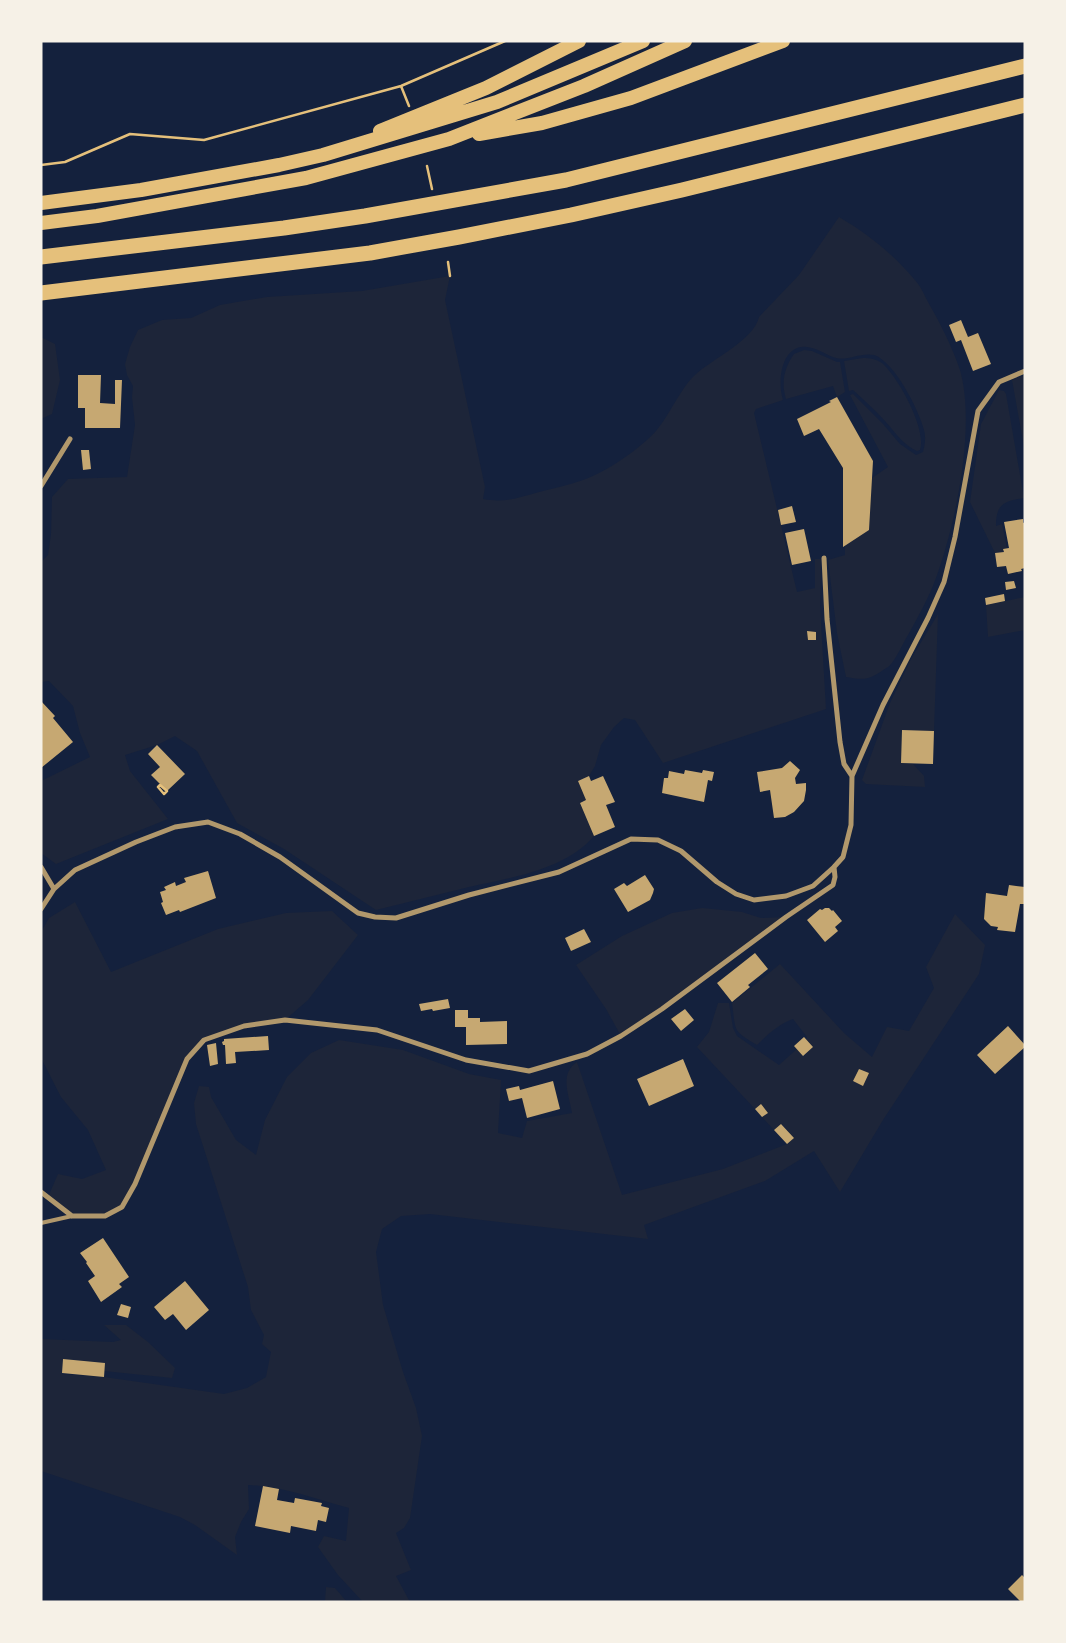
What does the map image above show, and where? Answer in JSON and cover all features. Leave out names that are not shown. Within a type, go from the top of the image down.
[{"type":"highway","points":[[323,155],[486,88],[579,41]]},
{"type":"highway","points":[[41,203],[141,190],[279,165],[323,155],[497,102],[643,41]]},
{"type":"highway","points":[[449,139],[584,86],[686,41]]},
{"type":"highway","points":[[41,224],[97,216],[306,178],[449,139],[542,123],[631,98],[783,41]]},
{"type":"highway","points":[[41,257],[284,228],[365,216],[566,180],[1025,66]]},
{"type":"highway","points":[[41,293],[370,253],[459,238],[682,190],[1025,105]]},
{"type":"street","points":[[41,910],[54,889],[75,870],[136,842],[176,827],[208,822],[240,834],[280,857],[358,913],[375,917],[396,918],[469,895],[559,872],[631,839],[658,840],[673,847],[681,851],[717,882],[736,894],[754,900],[786,896],[813,886],[843,858],[851,825],[852,776],[883,705],[928,618],[944,582],[955,537],[978,412],[998,382],[1025,371]]},
{"type":"street","points":[[41,486],[70,440]]},
{"type":"street","points":[[824,558],[826,618],[840,742],[844,764],[852,776]]},
{"type":"street","points":[[41,867],[54,889]]},
{"type":"street","points":[[41,1192],[72,1216],[105,1216],[122,1207],[135,1184],[187,1059],[204,1040],[244,1026],[285,1020],[377,1030],[466,1060],[528,1071],[587,1054],[622,1036],[833,884],[835,877],[834,868]]},
{"type":"lane","points":[[41,1224],[72,1216]]},
{"type":"path","points":[[41,165],[65,162],[130,134],[204,140],[401,86],[505,41]]},
{"type":"path","points":[[401,86],[409,107]]},
{"type":"path","points":[[427,166],[432,189]]},
{"type":"path","points":[[448,262],[450,276]]},
{"type":"shaded area","points":[[839,217],[879,245],[918,284],[953,352],[960,370],[964,393],[966,418],[965,446],[957,503],[950,530],[933,585],[891,665],[868,678],[846,677],[837,633],[828,560],[845,555],[845,545],[872,478],[888,467],[850,395],[853,394],[900,444],[916,455],[923,452],[924,430],[905,387],[890,366],[882,359],[869,354],[841,359],[811,348],[798,348],[791,351],[783,366],[781,392],[783,400],[756,409],[754,413],[797,592],[815,588],[815,559],[821,559],[820,606],[826,709],[663,763],[635,720],[624,718],[614,727],[601,745],[595,766],[589,776],[578,781],[586,800],[580,803],[594,836],[582,848],[553,865],[536,871],[376,910],[284,849],[237,823],[197,751],[175,736],[157,745],[125,755],[130,771],[168,819],[56,864],[41,853],[41,781],[90,757],[80,733],[73,706],[49,681],[41,682],[41,562],[48,555],[51,534],[52,497],[68,479],[127,477],[135,425],[132,397],[133,386],[127,375],[125,364],[138,330],[162,320],[191,318],[220,305],[267,297],[362,291],[450,276],[445,300],[485,487],[483,499],[511,499],[592,477],[612,466],[641,445],[661,425],[684,388],[695,375],[732,349],[749,334],[759,317],[799,275]]},
{"type":"shaded area","points":[[41,337],[55,344],[60,380],[52,414],[41,419]]},
{"type":"shaded area","points":[[804,350],[812,351],[840,362],[845,392],[837,397],[833,386],[786,399],[784,381],[786,370],[794,354]]},
{"type":"shaded area","points":[[863,358],[873,359],[882,363],[903,391],[910,404],[919,430],[920,450],[917,451],[899,438],[865,401],[853,390],[849,391],[844,361]]},
{"type":"shaded area","points":[[1025,375],[1025,452],[1012,380]]},
{"type":"shaded area","points":[[999,390],[1004,391],[1006,394],[1024,498],[1006,502],[1000,508],[996,519],[996,526],[1002,524],[1007,549],[1003,549],[1004,552],[995,553],[970,502],[981,424]]},
{"type":"shaded area","points":[[1025,597],[1025,630],[988,637],[986,605]]},
{"type":"shaded area","points":[[938,614],[934,731],[902,730],[901,763],[913,764],[924,776],[925,787],[866,784],[862,780],[890,703],[911,659]]},
{"type":"shaded area","points":[[75,902],[111,972],[218,929],[286,913],[332,911],[358,935],[308,1000],[285,1020],[244,1026],[204,1040],[187,1059],[156,1135],[122,1207],[105,1216],[72,1216],[48,1197],[58,1174],[82,1179],[106,1170],[88,1130],[61,1097],[41,1058],[41,932],[49,918]]},
{"type":"shaded area","points":[[702,908],[742,912],[761,918],[786,917],[621,1036],[606,1009],[576,965],[622,936],[672,913]]},
{"type":"shaded area","points":[[955,914],[985,945],[979,974],[883,1120],[840,1192],[814,1151],[765,1181],[644,1225],[648,1239],[430,1214],[401,1216],[382,1229],[376,1252],[383,1305],[416,1408],[422,1436],[410,1518],[404,1528],[396,1533],[411,1570],[396,1576],[410,1602],[363,1602],[338,1575],[318,1547],[324,1536],[346,1541],[349,1508],[286,1490],[248,1485],[249,1509],[235,1537],[237,1555],[195,1525],[180,1517],[41,1471],[41,1339],[113,1342],[121,1340],[104,1325],[126,1325],[148,1342],[175,1368],[172,1378],[104,1371],[104,1363],[63,1359],[62,1374],[104,1377],[224,1394],[247,1388],[266,1377],[271,1352],[262,1344],[264,1335],[251,1310],[248,1287],[196,1124],[194,1103],[199,1086],[209,1087],[211,1097],[236,1140],[256,1155],[265,1120],[287,1077],[311,1053],[339,1040],[403,1050],[469,1074],[501,1080],[498,1133],[522,1138],[527,1121],[572,1113],[567,1079],[568,1072],[577,1062],[622,1195],[723,1169],[787,1144],[794,1138],[782,1124],[774,1130],[762,1117],[768,1113],[761,1105],[755,1109],[697,1047],[709,1032],[718,1003],[729,1003],[733,1028],[737,1036],[779,1065],[797,1049],[804,1056],[813,1047],[793,1019],[778,1027],[757,1045],[739,1033],[735,1025],[732,1003],[780,964],[844,1033],[872,1057],[887,1027],[909,1031],[934,988],[926,967]]},
{"type":"shaded area","points":[[326,1587],[335,1588],[347,1602],[325,1602]]},
{"type":"building","points":[[961,320],[968,337],[978,333],[991,364],[973,371],[961,340],[956,342],[949,325]]},
{"type":"building","points":[[78,375],[101,375],[100,403],[115,404],[115,380],[122,380],[120,428],[85,428],[85,408],[78,408]]},
{"type":"building","points":[[837,397],[873,461],[869,530],[843,547],[843,468],[819,429],[804,436],[797,419]]},
{"type":"building","points":[[81,450],[89,450],[91,469],[83,470]]},
{"type":"building","points":[[792,506],[796,522],[781,525],[778,510]]},
{"type":"building","points":[[1023,519],[1023,523],[1025,522],[1025,568],[1021,569],[1022,571],[1008,574],[1006,566],[997,567],[995,553],[1004,552],[1003,549],[1009,548],[1004,522]]},
{"type":"building","points":[[804,529],[811,561],[792,565],[785,533]]},
{"type":"building","points":[[1014,581],[1016,588],[1006,590],[1005,582]]},
{"type":"building","points":[[1004,594],[1005,601],[986,605],[985,598]]},
{"type":"building","points":[[807,631],[816,632],[816,640],[808,640]]},
{"type":"building","points":[[41,701],[55,716],[53,718],[73,742],[41,768]]},
{"type":"building","points":[[902,730],[934,731],[933,764],[901,763]]},
{"type":"building","points":[[157,745],[185,774],[167,791],[151,775],[160,767],[148,754]]},
{"type":"building","points":[[790,761],[800,770],[795,778],[796,784],[806,783],[804,801],[794,812],[785,817],[774,818],[770,790],[760,792],[757,772],[782,768]]},
{"type":"building","points":[[685,770],[702,773],[703,770],[714,772],[712,781],[708,780],[704,802],[662,793],[664,778],[668,778],[669,771],[684,774]]},
{"type":"building","points":[[589,776],[591,781],[603,776],[615,802],[606,805],[615,827],[594,836],[580,803],[586,800],[578,781]]},
{"type":"building","points":[[208,871],[216,898],[180,912],[179,910],[166,915],[161,903],[163,902],[160,892],[166,890],[164,887],[175,882],[176,886],[186,882],[184,878]]},
{"type":"building","points":[[645,875],[654,889],[650,900],[628,912],[614,889],[624,883],[627,886]]},
{"type":"building","points":[[1009,885],[1025,887],[1025,904],[1020,904],[1015,932],[997,930],[998,927],[991,926],[984,919],[986,893],[1007,896]]},
{"type":"building","points":[[820,909],[833,910],[842,921],[835,927],[838,931],[825,942],[807,920]]},
{"type":"building","points":[[584,929],[591,942],[571,951],[565,938]]},
{"type":"building","points":[[755,953],[768,969],[748,985],[750,987],[732,1002],[717,983]]},
{"type":"building","points":[[448,999],[450,1008],[421,1011],[419,1004]]},
{"type":"building","points":[[685,1009],[694,1020],[681,1031],[671,1019]]},
{"type":"building","points":[[455,1010],[468,1010],[468,1018],[480,1018],[480,1022],[507,1021],[507,1044],[466,1045],[466,1027],[455,1027]]},
{"type":"building","points":[[1008,1026],[1025,1047],[995,1074],[977,1055]]},
{"type":"building","points":[[268,1036],[269,1050],[235,1052],[236,1063],[226,1064],[225,1045],[222,1042],[224,1039]]},
{"type":"building","points":[[804,1037],[813,1047],[803,1056],[794,1046]]},
{"type":"building","points":[[216,1043],[218,1064],[210,1066],[207,1045]]},
{"type":"building","points":[[683,1059],[694,1086],[649,1106],[637,1079]]},
{"type":"building","points":[[859,1069],[869,1073],[863,1086],[853,1081]]},
{"type":"building","points":[[553,1081],[560,1109],[527,1118],[522,1098],[509,1101],[506,1089],[519,1086],[520,1090]]},
{"type":"building","points":[[761,1104],[768,1113],[762,1117],[755,1109]]},
{"type":"building","points":[[781,1124],[794,1138],[787,1144],[774,1130]]},
{"type":"building","points":[[103,1238],[129,1277],[119,1284],[122,1287],[101,1302],[88,1281],[95,1276],[80,1253]]},
{"type":"building","points":[[185,1281],[209,1310],[186,1330],[173,1314],[165,1320],[154,1307]]},
{"type":"building","points":[[121,1304],[131,1307],[128,1318],[117,1315]]},
{"type":"building","points":[[63,1359],[105,1363],[104,1377],[62,1373]]},
{"type":"building","points":[[263,1486],[279,1489],[277,1500],[294,1503],[295,1498],[322,1503],[321,1506],[329,1508],[326,1522],[318,1520],[316,1531],[291,1526],[290,1533],[255,1526]]},
{"type":"building","points":[[1022,1575],[1025,1578],[1025,1602],[1021,1602],[1008,1589]]}]
